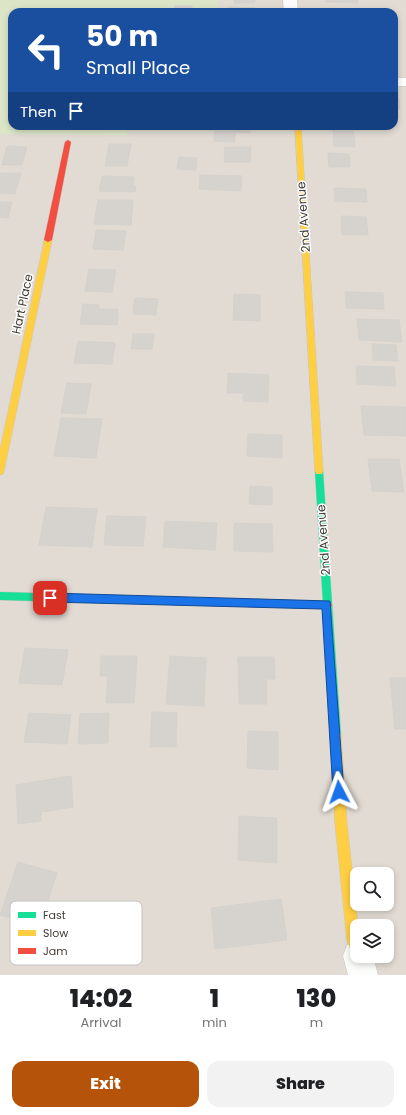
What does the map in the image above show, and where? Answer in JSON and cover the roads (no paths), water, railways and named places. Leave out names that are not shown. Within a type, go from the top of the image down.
[{"type":"street","name":"2nd Avenue","points":[[298,130],[340,823],[351,919]]},
{"type":"street","name":"Hart Place","points":[[0,471],[68,142]]},
{"type":"street","points":[[0,596],[327,605]]},
{"type":"street","name":"2nd Avenue","points":[[359,963],[363,975]]}]
